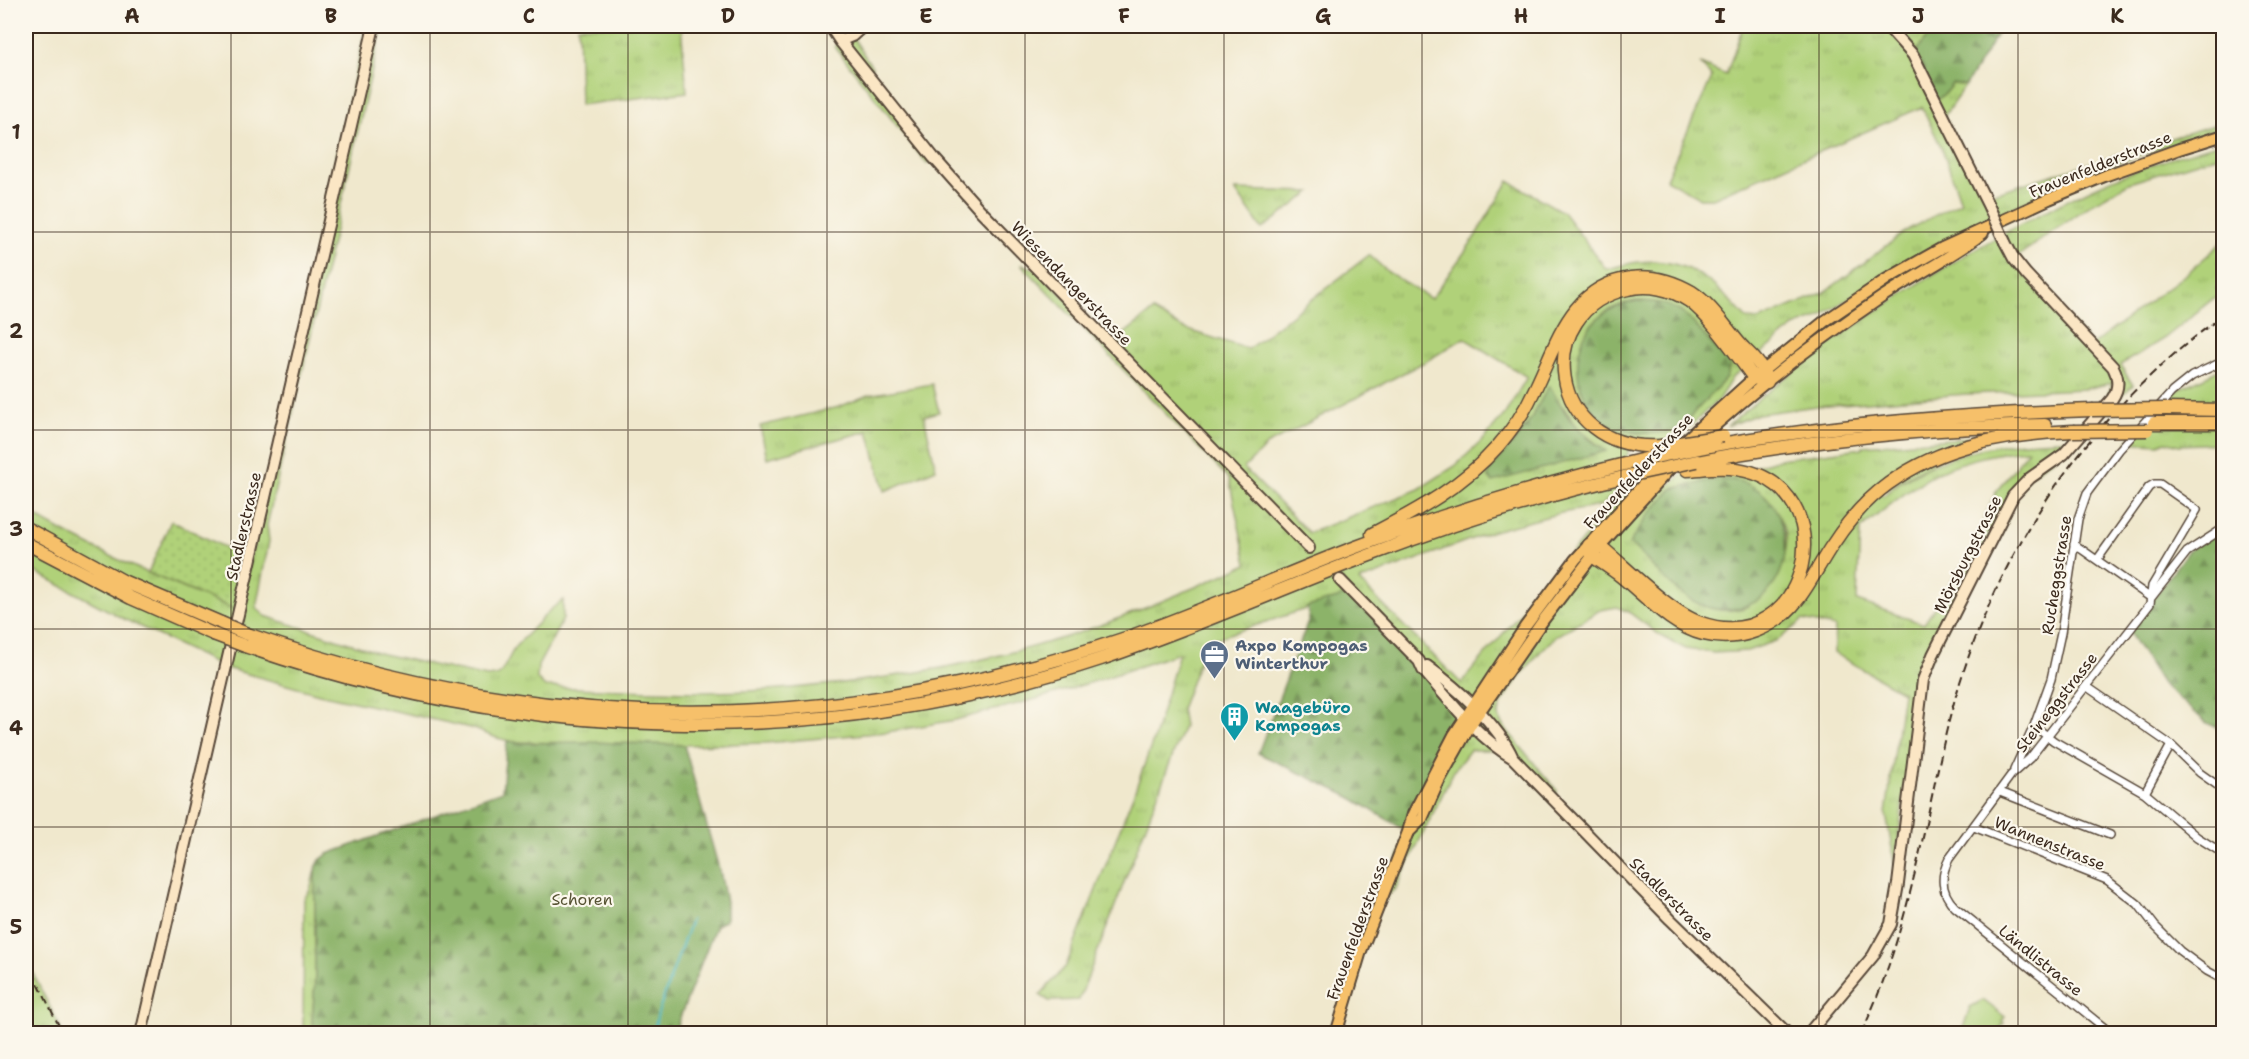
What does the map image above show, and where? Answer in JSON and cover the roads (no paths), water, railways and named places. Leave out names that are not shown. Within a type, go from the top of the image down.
[{"type":"highway","points":[[1331,557],[1441,496],[1485,460],[1522,414],[1568,319],[1585,299],[1610,284],[1645,278],[1664,280],[1683,287],[1706,304],[1761,377]]},
{"type":"highway","points":[[1761,377],[1691,303],[1676,294],[1655,288],[1636,287],[1614,293],[1598,301],[1580,318],[1567,343],[1564,371],[1569,395],[1581,416],[1602,435],[1626,444],[1660,446],[1917,418],[2166,409],[2223,410]]},
{"type":"highway","points":[[26,543],[131,598],[217,628],[331,674],[392,690],[470,706],[540,716],[611,722],[682,725],[774,722],[846,716],[964,696],[1079,666],[1167,635],[1412,539],[1504,509],[1632,475],[1697,461],[1792,445],[1944,429],[2223,423]]},
{"type":"highway","points":[[1594,549],[1684,626],[1717,636],[1748,634],[1772,623],[1792,607],[1831,545],[1853,516],[1878,492],[1905,472],[1942,454],[1978,442],[2077,427]]},
{"type":"highway","points":[[246,640],[426,685],[579,708],[651,712],[721,712],[785,709],[864,701],[980,680],[1045,663],[1130,637],[1404,529],[1561,479],[1719,440]]},
{"type":"highway","points":[[1594,549],[1697,622],[1716,627],[1736,627],[1758,621],[1775,610],[1796,586],[1804,561],[1803,531],[1793,505],[1775,485],[1755,474],[1727,468],[1632,475]]},
{"type":"highway","points":[[26,528],[125,582],[217,628]]},
{"type":"main road","name":"Frauenfelderstrasse","points":[[1336,1034],[1361,951],[1408,832],[1422,819],[1468,721],[1549,593],[1594,549],[1664,461],[1761,377],[1968,244],[1990,227],[2049,199],[2179,149],[2223,135]]},
{"type":"street","name":"Stadlerstrasse","points":[[141,1034],[374,26]]},
{"type":"street","name":"Wiesendangerstrasse","points":[[830,26],[934,158],[980,210],[1309,548]]},
{"type":"street","points":[[840,41],[852,36],[863,26]]},
{"type":"street","name":"Mörsburgstrasse","points":[[1808,1034],[1873,956],[1891,924],[1922,687],[1933,655],[2013,496],[2030,478],[2064,454],[2112,399],[2117,391],[2118,381],[2113,367],[2014,259],[1913,55],[1887,26]]},
{"type":"street","name":"Rucheggstrasse","points":[[2012,775],[2034,726],[2056,660],[2079,516],[2085,498],[2112,459],[2175,389],[2196,374],[2223,361]]},
{"type":"street","points":[[2097,560],[2149,487],[2154,484],[2160,484],[2197,510],[2152,586],[2151,598]]},
{"type":"street","name":"Steineggstrasse","points":[[1954,907],[1945,893],[1944,872],[1949,859],[2012,775],[2030,758],[2150,604],[2151,598],[2187,552],[2223,528]]},
{"type":"street","points":[[2074,544],[2151,598]]},
{"type":"street","points":[[1340,580],[1419,661],[1428,666],[1476,709],[1507,745],[1513,758]]},
{"type":"street","points":[[1419,661],[1423,670],[1468,721],[1499,750],[1513,758]]},
{"type":"street","points":[[2086,686],[2171,745],[2200,773],[2223,790]]},
{"type":"street","points":[[2034,726],[2145,794],[2197,837],[2223,854]]},
{"type":"street","points":[[2145,794],[2171,745]]},
{"type":"street","name":"Stadlerstrasse","points":[[1513,758],[1670,919],[1788,1034]]},
{"type":"street","points":[[2000,792],[2110,835]]},
{"type":"street","name":"Wannenstrasse","points":[[1974,827],[2107,880],[2138,904],[2154,926],[2180,951],[2223,980]]},
{"type":"street","name":"Ländlistrasse","points":[[1954,907],[2112,1034]]},
{"type":"street","points":[[26,1022],[29,1034]]},
{"type":"waterway","points":[[653,1034],[658,1013],[691,920]]},
{"type":"railway","points":[[1861,1034],[1877,997],[1901,924],[1945,737],[1963,674],[1985,614],[2013,556],[2046,500],[2083,449],[2126,400],[2173,355],[2224,315]]},
{"type":"railway","points":[[26,959],[63,1034]]},
{"type":"place","name":"Axpo Kompogas Winterthur","points":[[1214,680]]},
{"type":"place","name":"Waagebüro Kompogas","points":[[1234,742]]},
{"type":"park label","name":"Schoren","points":[[582,899]]}]
